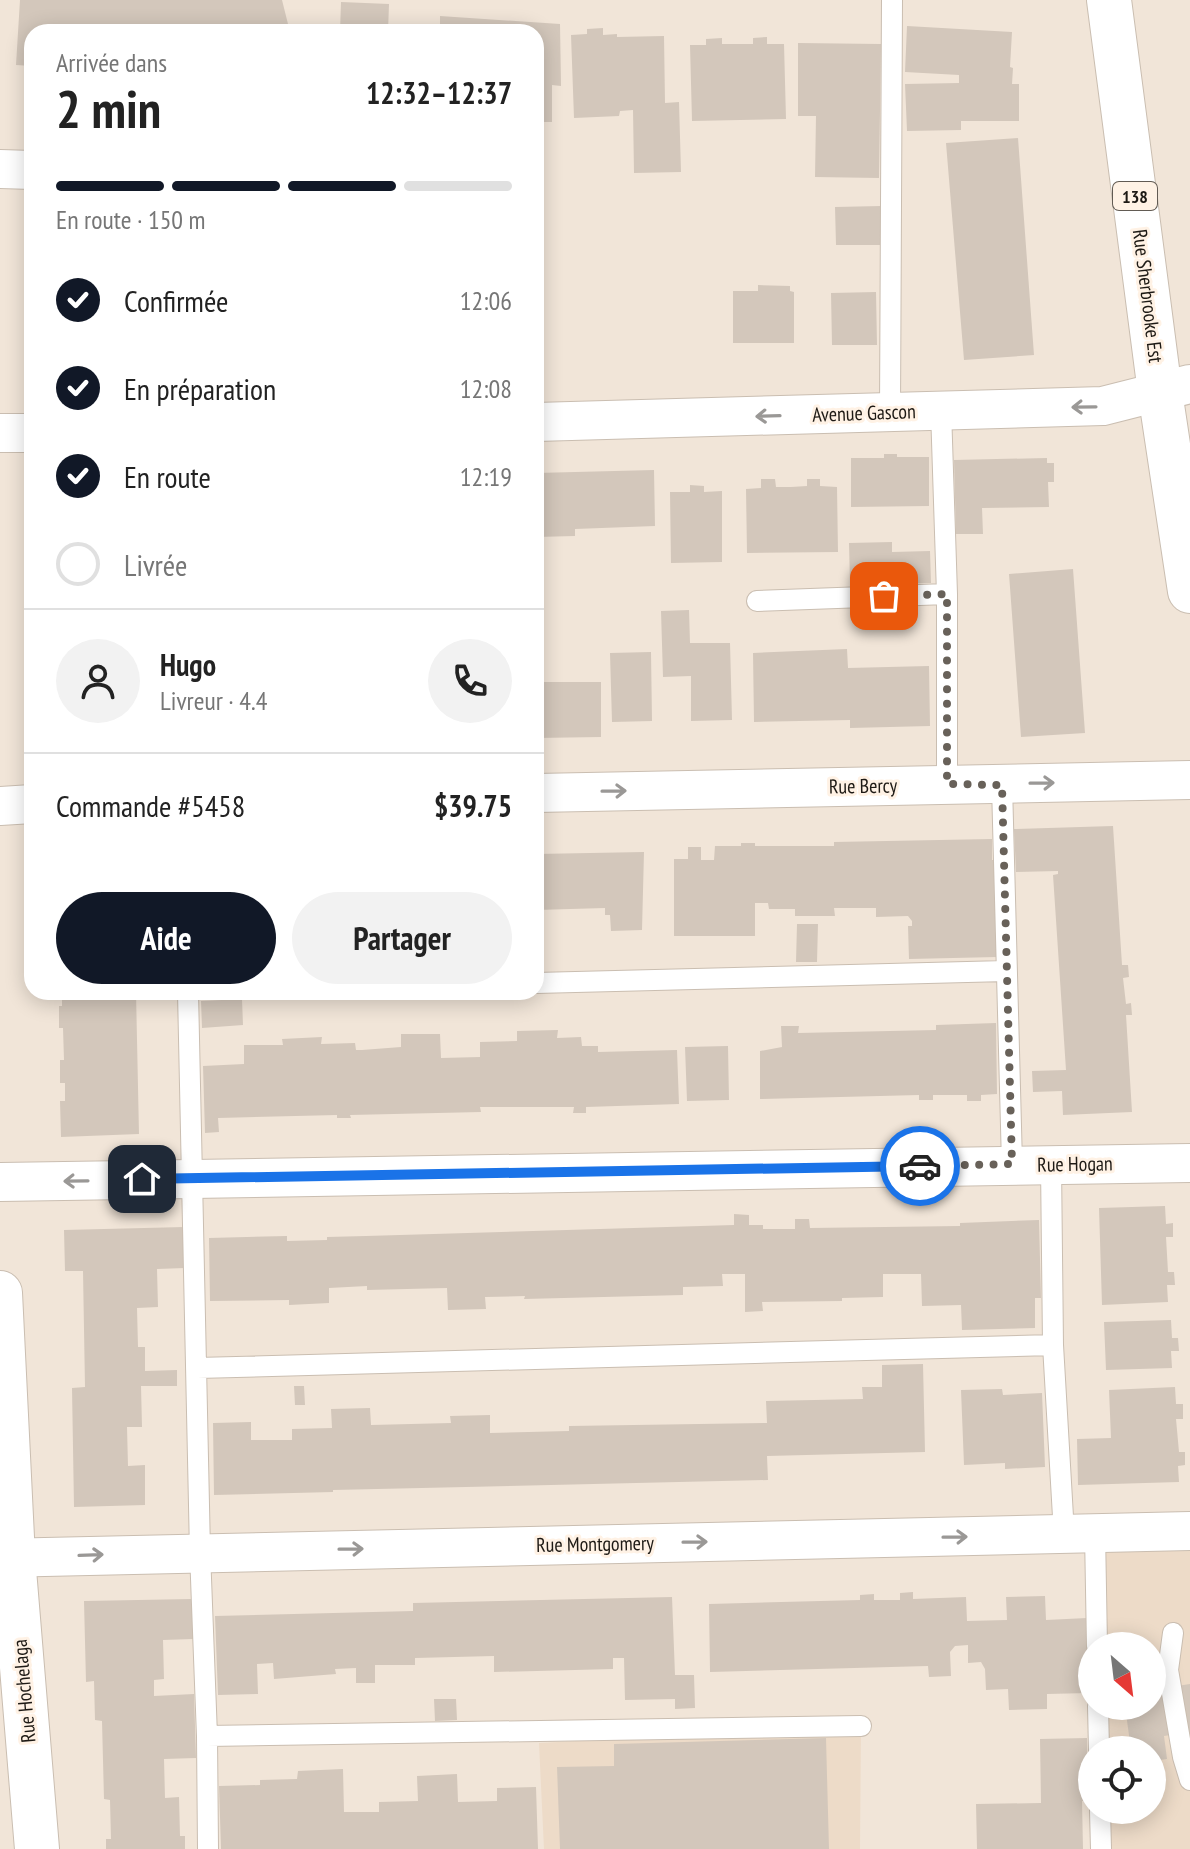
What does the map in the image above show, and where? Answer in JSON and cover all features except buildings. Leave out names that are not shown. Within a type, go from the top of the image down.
[{"type":"main road","name":"Rue Sherbrooke Est","points":[[1109,0],[1175,388],[1190,591]]},
{"type":"main road","name":"Rue Hochelaga","points":[[0,1293],[7,1558],[37,1849]]},
{"type":"street","points":[[0,169],[24,170]]},
{"type":"street","name":"Avenue Gascon","points":[[544,422],[1103,406],[1175,388]]},
{"type":"street","points":[[0,433],[24,433]]},
{"type":"street","name":"Rue Bercy","points":[[544,793],[1190,780]]},
{"type":"street","points":[[0,806],[24,804]]},
{"type":"street","name":"Rue Hogan","points":[[0,1182],[1190,1163]]},
{"type":"street","name":"Rue Montgomery","points":[[7,1558],[1190,1531]]},
{"type":"lane","points":[[890,412],[892,0]]},
{"type":"lane","points":[[941,410],[947,594],[947,784]]},
{"type":"lane","points":[[757,601],[947,594]]},
{"type":"lane","points":[[1002,785],[1012,1164]]},
{"type":"lane","points":[[544,983],[1006,971]]},
{"type":"lane","points":[[188,1000],[208,1849]]},
{"type":"lane","points":[[1051,1164],[1053,1345],[1095,1632]]},
{"type":"lane","points":[[197,1368],[1053,1345]]},
{"type":"lane","points":[[1173,1633],[1168,1670],[1190,1780]]},
{"type":"lane","points":[[207,1736],[861,1726]]},
{"type":"lane","points":[[1100,1824],[1101,1849]]},
{"type":"shaded area","points":[[1190,1531],[1190,1849],[1101,1849],[1100,1824],[1166,1824],[1166,1736],[1099,1736],[1098,1720],[1166,1720],[1166,1632],[1097,1632],[1095,1533]]},
{"type":"shaded area","points":[[861,1726],[860,1849],[544,1849],[539,1743]]},
{"type":"way so far","points":[[884,596],[947,594],[947,784],[1002,785],[1012,1164],[920,1166]]},
{"type":"route","points":[[142,1179],[920,1166]]}]
